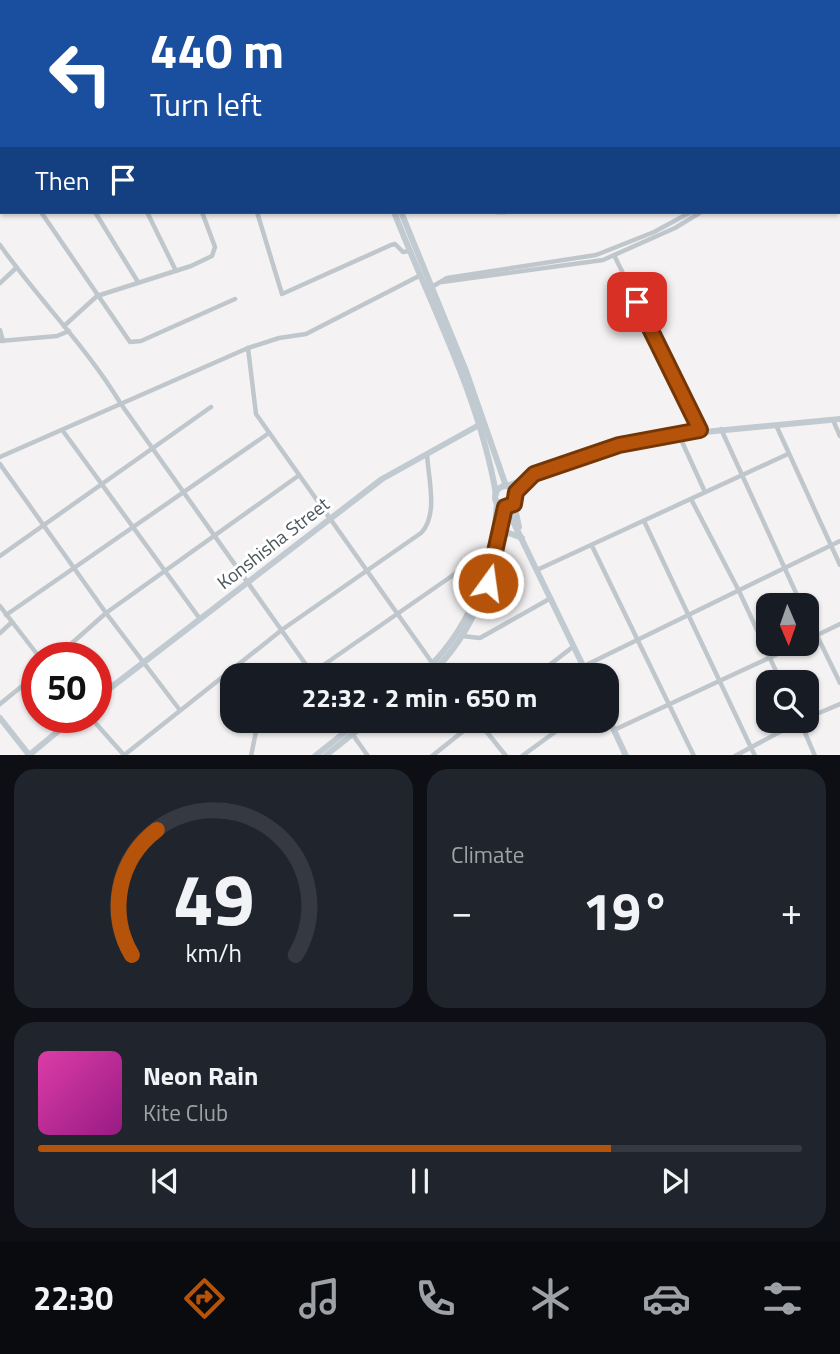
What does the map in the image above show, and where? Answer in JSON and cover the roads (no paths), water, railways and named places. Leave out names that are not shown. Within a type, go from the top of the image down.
[{"type":"street","points":[[42,214],[127,341],[132,343],[235,299]]},
{"type":"street","points":[[97,214],[138,282]]},
{"type":"street","points":[[147,214],[176,271]]},
{"type":"street","points":[[64,326],[97,296],[176,271],[214,253],[203,214]]},
{"type":"street","points":[[258,214],[282,294],[391,245],[398,246],[403,252],[409,251]]},
{"type":"street","points":[[395,214],[419,276],[428,289],[475,395],[506,486],[516,492]]},
{"type":"street","points":[[402,214],[479,425],[496,497],[487,560],[468,613],[437,663]]},
{"type":"street","points":[[613,253],[687,214]]},
{"type":"street","points":[[428,289],[442,282],[583,264],[675,228],[698,214]]},
{"type":"street","points":[[0,245],[16,268],[92,357],[121,404],[306,663]]},
{"type":"street","points":[[613,253],[700,430]]},
{"type":"street","points":[[0,283],[16,268]]},
{"type":"street","points":[[0,457],[248,348],[279,338],[306,334],[419,276]]},
{"type":"street","points":[[0,330],[2,341],[57,336],[69,331]]},
{"type":"street","points":[[248,348],[254,409],[268,433],[433,663]]},
{"type":"street","points":[[0,556],[211,407]]},
{"type":"street","points":[[496,497],[506,486],[534,474],[619,445],[678,432],[836,419],[840,436]]},
{"type":"street","points":[[775,423],[840,565]]},
{"type":"street","name":"Konshisha Street","points":[[112,686],[382,479],[479,425]]},
{"type":"street","points":[[720,428],[796,593]]},
{"type":"street","points":[[63,431],[200,619]]},
{"type":"street","points":[[678,432],[705,492]]},
{"type":"street","points":[[6,614],[76,569],[184,489],[268,433]]},
{"type":"street","points":[[104,733],[124,755],[283,629],[427,527],[431,513],[427,452]]},
{"type":"street","points":[[539,569],[788,454]]},
{"type":"street","points":[[0,464],[106,614],[179,709]]},
{"type":"street","points":[[522,536],[514,504],[516,492],[534,474]]},
{"type":"street","points":[[74,642],[106,614],[298,476]]},
{"type":"street","points":[[496,497],[522,536],[582,663]]},
{"type":"street","points":[[691,499],[739,591],[775,670]]},
{"type":"street","points":[[505,507],[514,504]]},
{"type":"street","points":[[438,663],[462,636],[483,596],[505,507]]},
{"type":"street","points":[[644,522],[755,755]]},
{"type":"street","points":[[499,538],[512,533],[522,536]]},
{"type":"street","points":[[590,663],[840,541]]},
{"type":"street","points":[[592,546],[694,755]]},
{"type":"street","points":[[329,663],[472,562],[487,560]]},
{"type":"street","points":[[462,636],[480,638],[552,598]]},
{"type":"street","points":[[0,606],[28,642]]},
{"type":"street","points":[[0,633],[12,622]]},
{"type":"street","points":[[819,634],[840,624]]},
{"type":"street","points":[[819,639],[840,683]]},
{"type":"street","points":[[552,663],[574,646]]},
{"type":"street","points":[[619,728],[776,656]]},
{"type":"street","points":[[0,704],[21,687]]},
{"type":"street","points":[[819,713],[840,704]]},
{"type":"street","points":[[0,718],[29,755],[56,733]]},
{"type":"street","points":[[251,755],[256,733]]},
{"type":"street","points":[[315,755],[348,733]]},
{"type":"street","points":[[325,755],[349,733]]},
{"type":"street","points":[[351,733],[368,755]]},
{"type":"street","points":[[432,755],[461,733]]},
{"type":"street","points":[[487,733],[506,755]]},
{"type":"street","points":[[522,755],[553,733]]},
{"type":"street","points":[[615,733],[625,753],[616,755]]},
{"type":"street","points":[[735,755],[777,733]]},
{"type":"street","points":[[806,733],[816,755]]}]
